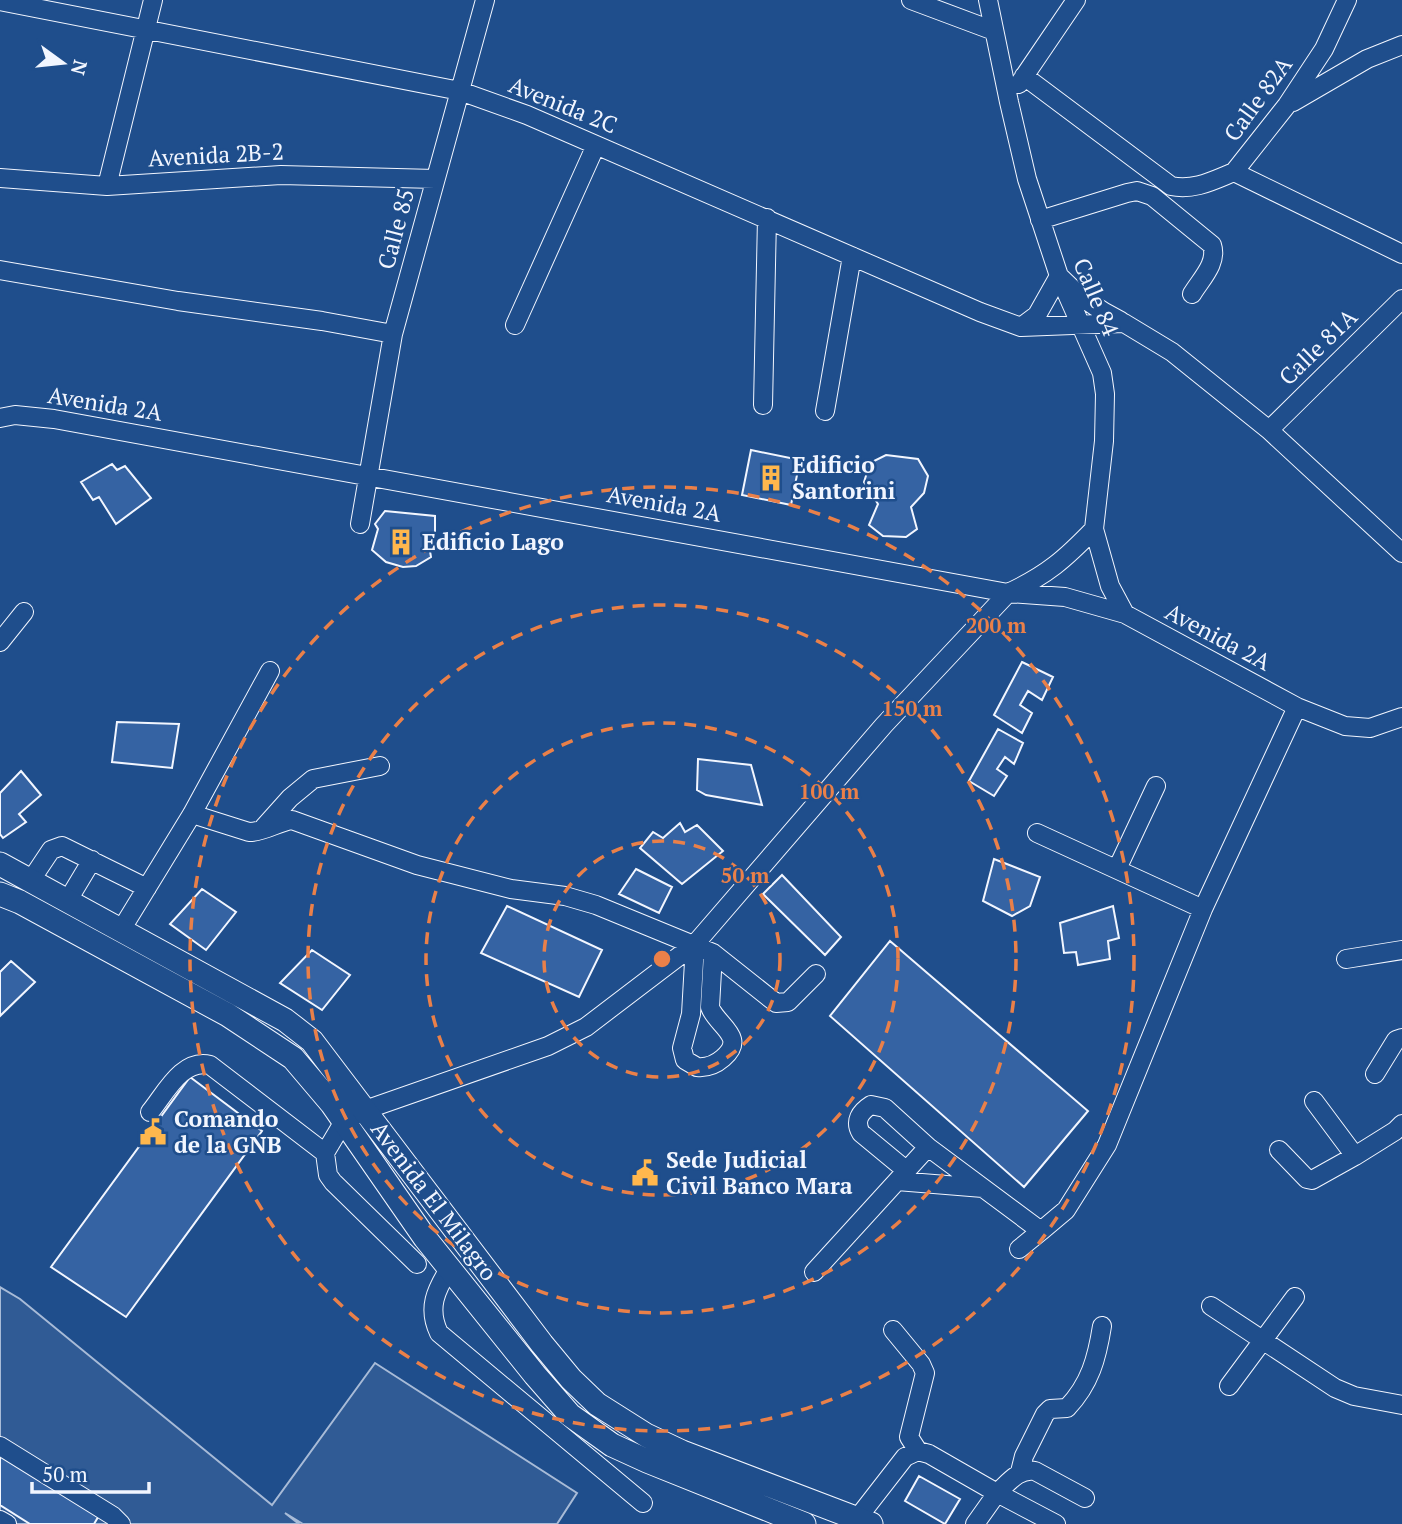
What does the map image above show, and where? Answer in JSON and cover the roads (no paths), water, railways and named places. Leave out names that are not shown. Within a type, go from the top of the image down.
[{"type":"main road","name":"Avenida El Milagro","points":[[0,864],[285,1020],[312,1041],[542,1344],[571,1379],[597,1404],[637,1430],[682,1452],[860,1522]]},
{"type":"main road","name":"Avenida El Milagro","points":[[2,898],[20,902],[228,1015],[293,1058],[344,1122],[449,1269],[570,1415],[612,1445],[804,1524]]},
{"type":"street","points":[[107,186],[153,0]]},
{"type":"street","name":"Calle 85","points":[[360,524],[393,334],[485,0]]},
{"type":"street","points":[[911,0],[994,31]]},
{"type":"street","name":"Calle 84","points":[[988,0],[1027,179],[1059,276],[1102,373],[1105,394],[1104,441],[1094,529],[1110,586],[1125,614]]},
{"type":"street","points":[[1009,102],[1076,0]]},
{"type":"street","name":"Calle 82A","points":[[1347,0],[1324,49],[1287,105],[1234,172],[1402,254]]},
{"type":"street","name":"Avenida 2C","points":[[0,1],[460,91],[527,115],[1021,327],[1124,323]]},
{"type":"street","points":[[1287,105],[1367,59],[1402,45]]},
{"type":"street","points":[[1024,76],[1171,186],[1183,189],[1197,186],[1234,172]]},
{"type":"street","points":[[514,326],[596,145]]},
{"type":"street","name":"Avenida 2B-2","points":[[0,178],[107,186],[281,175],[435,179]]},
{"type":"street","points":[[1040,220],[1136,191],[1152,196],[1212,245],[1214,250],[1211,265],[1192,294]]},
{"type":"street","points":[[763,404],[767,218]]},
{"type":"street","points":[[825,411],[852,256]]},
{"type":"street","points":[[0,270],[393,334]]},
{"type":"street","points":[[1021,327],[1037,315],[1059,276],[1079,297],[1172,352],[1269,430],[1402,553]]},
{"type":"street","name":"Calle 81A","points":[[1269,430],[1402,299]]},
{"type":"street","name":"Avenida 2A","points":[[0,418],[15,415],[54,419],[1008,593],[1065,597],[1125,614],[1297,707],[1345,726],[1370,728],[1402,717]]},
{"type":"street","points":[[417,1264],[328,1175],[325,1153],[344,1122],[365,1110],[548,1046],[586,1027],[695,944],[884,725],[1008,593],[1057,566],[1094,529]]},
{"type":"street","points":[[0,642],[24,612]]},
{"type":"street","points":[[121,930],[192,814],[270,671]]},
{"type":"street","points":[[1019,1249],[1066,1210],[1107,1145],[1203,909],[1297,707]]},
{"type":"street","points":[[259,832],[290,798],[313,779],[380,766]]},
{"type":"street","points":[[1117,869],[1156,786]]},
{"type":"street","points":[[192,814],[236,829],[259,832],[284,821],[300,822],[339,839],[418,865],[511,889],[565,896],[713,953],[776,1003],[788,1002],[816,974]]},
{"type":"street","points":[[1037,833],[1203,909]]},
{"type":"street","points":[[31,880],[51,850],[62,846],[147,888]]},
{"type":"street","points":[[68,900],[92,860]]},
{"type":"street","points":[[695,944],[690,1020],[682,1048],[685,1060],[697,1067],[713,1065],[729,1052],[732,1038],[709,1007],[713,953]]},
{"type":"street","points":[[1346,958],[1402,950]]},
{"type":"street","points":[[690,1020],[711,1012]]},
{"type":"street","points":[[1375,1074],[1396,1040],[1402,1038]]},
{"type":"street","points":[[150,1112],[183,1071],[204,1063],[325,1153]]},
{"type":"street","points":[[1314,1101],[1355,1156]]},
{"type":"street","points":[[983,1188],[902,1176],[861,1133],[857,1126],[859,1117],[871,1105],[885,1108],[928,1147],[1041,1231]]},
{"type":"street","points":[[1279,1150],[1307,1180],[1312,1180],[1355,1156],[1402,1124]]},
{"type":"street","points":[[814,1272],[928,1147]]},
{"type":"street","points":[[449,1269],[434,1295],[434,1322],[439,1333],[643,1503]]},
{"type":"street","points":[[1229,1386],[1295,1297]]},
{"type":"street","points":[[1211,1306],[1335,1388],[1354,1396],[1402,1405]]},
{"type":"street","points":[[1020,1472],[1024,1456],[1045,1414],[1051,1409],[1067,1408],[1079,1396],[1096,1360],[1102,1326]]},
{"type":"street","points":[[893,1330],[921,1364],[925,1373],[909,1437],[918,1451]]},
{"type":"street","points":[[0,1446],[113,1516],[121,1524]]},
{"type":"street","points":[[860,1522],[905,1457],[918,1451],[929,1454],[1056,1524]]},
{"type":"street","points":[[975,1524],[997,1493],[1027,1469],[1085,1499]]},
{"type":"street","points":[[0,1520],[7,1524]]},
{"type":"place","name":"Edificio Santorini","points":[[771,478]]},
{"type":"place","name":"Edificio Lago","points":[[401,542]]},
{"type":"place","name":"Comando de la GNB","points":[[153,1132]]},
{"type":"place","name":"Sede Judicial Civil Banco Mara","points":[[645,1173]]}]
